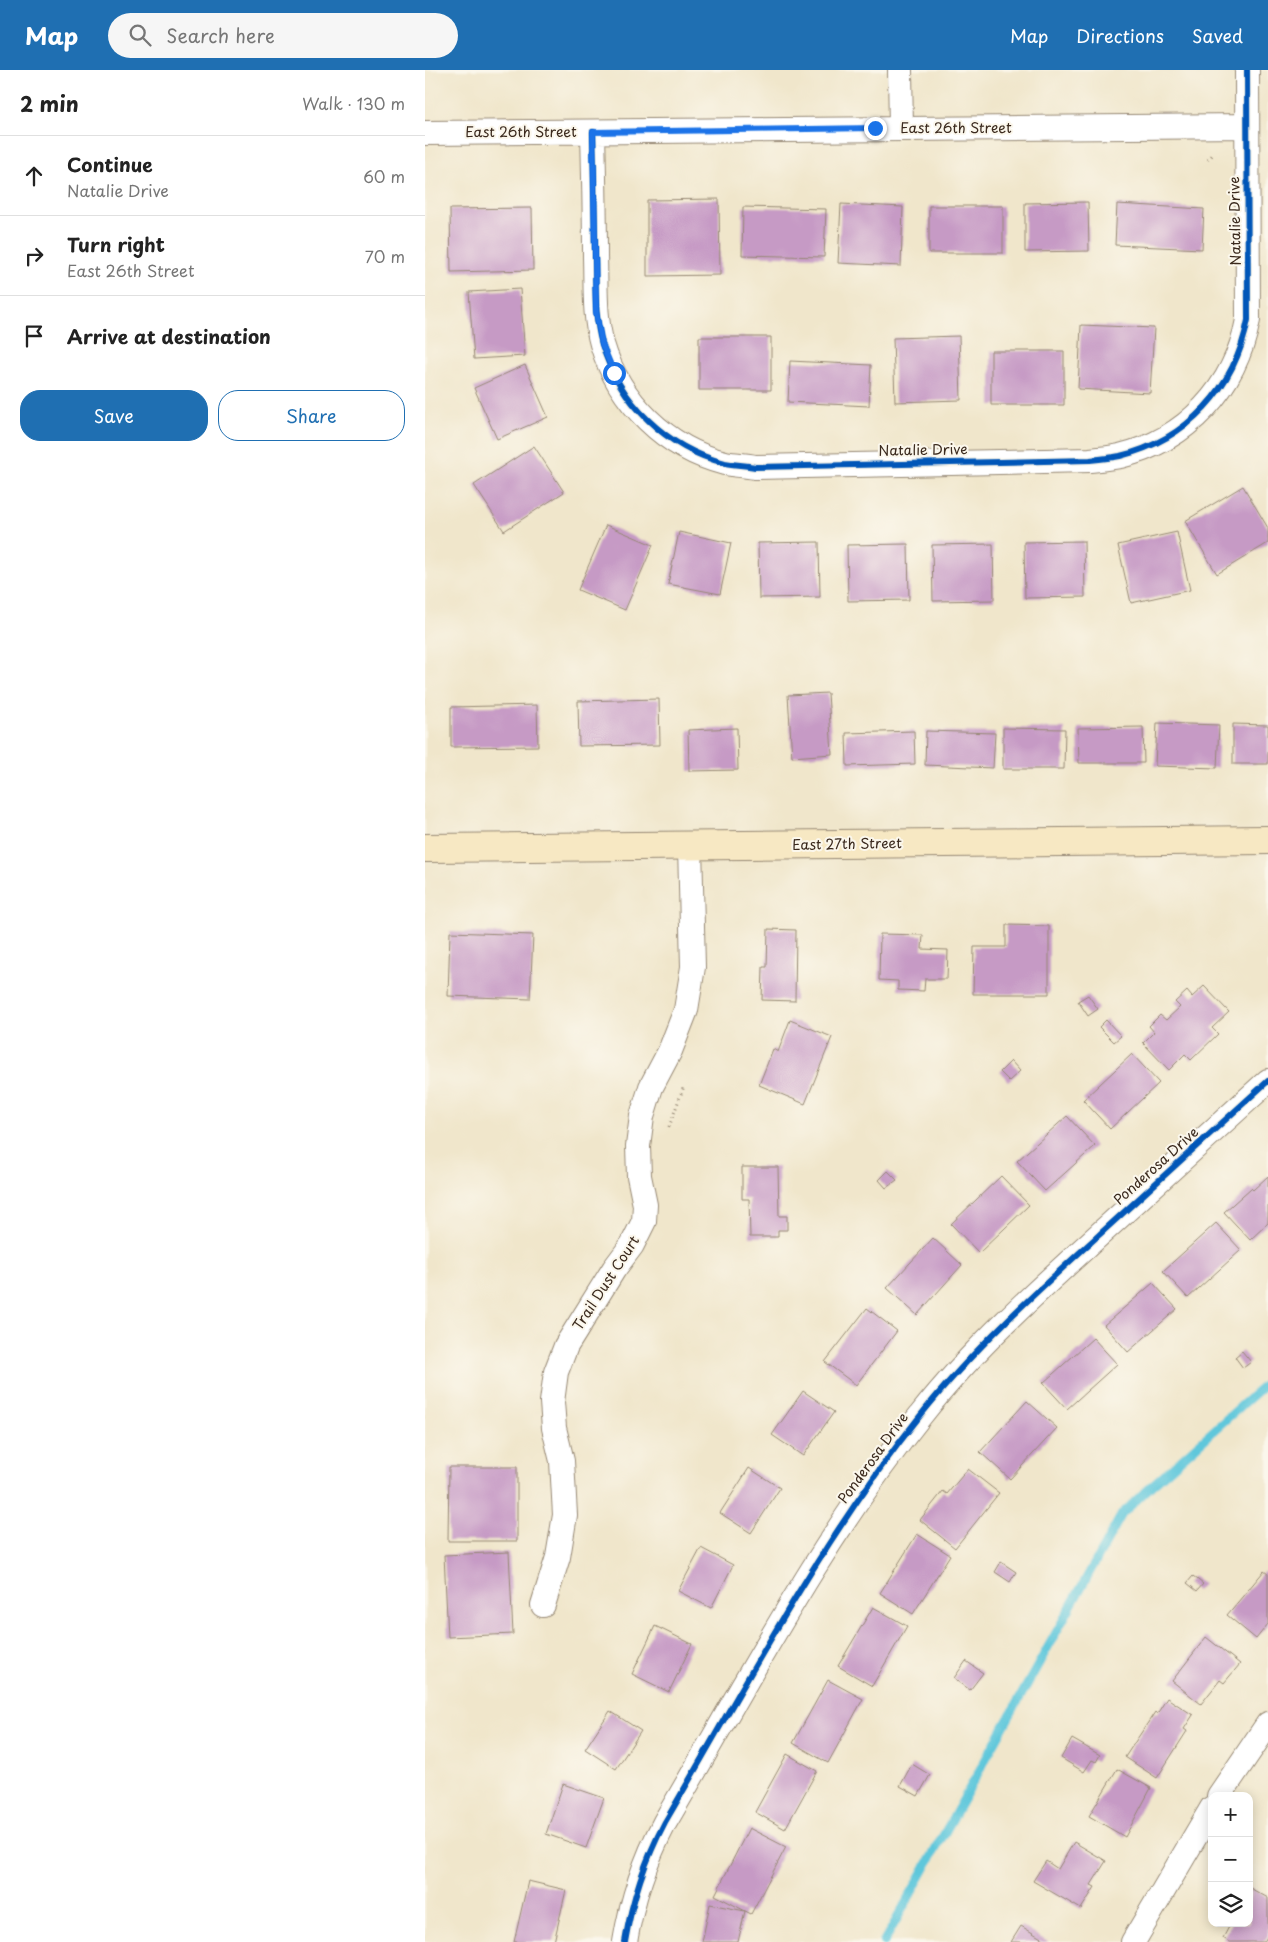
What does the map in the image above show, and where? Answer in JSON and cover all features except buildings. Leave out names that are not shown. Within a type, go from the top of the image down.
[{"type":"street","points":[[900,70],[901,128]]},
{"type":"street","name":"Natalie Drive","points":[[593,132],[596,312],[602,344],[614,373],[629,398],[648,421],[671,440],[697,454],[726,463],[755,467],[1090,460],[1119,456],[1138,450],[1174,433],[1204,409],[1223,386],[1237,360],[1258,297],[1247,126],[1247,70]]},
{"type":"street","name":"East 26th Street","points":[[425,133],[1247,126]]},
{"type":"street","name":"East 27th Street","points":[[425,848],[1268,840]]},
{"type":"street","name":"Trail Dust Court","points":[[543,1605],[558,1557],[565,1515],[562,1461],[554,1428],[552,1402],[556,1372],[566,1346],[631,1245],[644,1221],[645,1205],[639,1176],[638,1146],[642,1116],[651,1087],[670,1051],[686,1010],[693,967],[691,845]]},
{"type":"street","name":"Ponderosa Drive","points":[[625,1942],[636,1889],[652,1848],[665,1822],[824,1549],[875,1474],[921,1415],[1011,1314],[1268,1081]]},
{"type":"street","points":[[1222,1792],[1268,1724]]},
{"type":"street","points":[[1133,1942],[1208,1815]]},
{"type":"waterway","points":[[884,1942],[1122,1514],[1268,1382]]},
{"type":"cycle path","points":[[593,132],[596,301],[602,344],[620,385],[633,403],[648,420],[684,447],[725,463],[755,467],[1090,460],[1120,456],[1144,448],[1166,438],[1187,424],[1204,408],[1219,389],[1232,368],[1242,345],[1248,320],[1247,70]]},
{"type":"cycle path","points":[[625,1942],[631,1910],[640,1880],[665,1822],[785,1614],[849,1513],[884,1464],[940,1391],[983,1344],[1052,1277],[1268,1081]]},
{"type":"route","points":[[614,373],[602,344],[596,312],[593,132],[875,128]]}]
